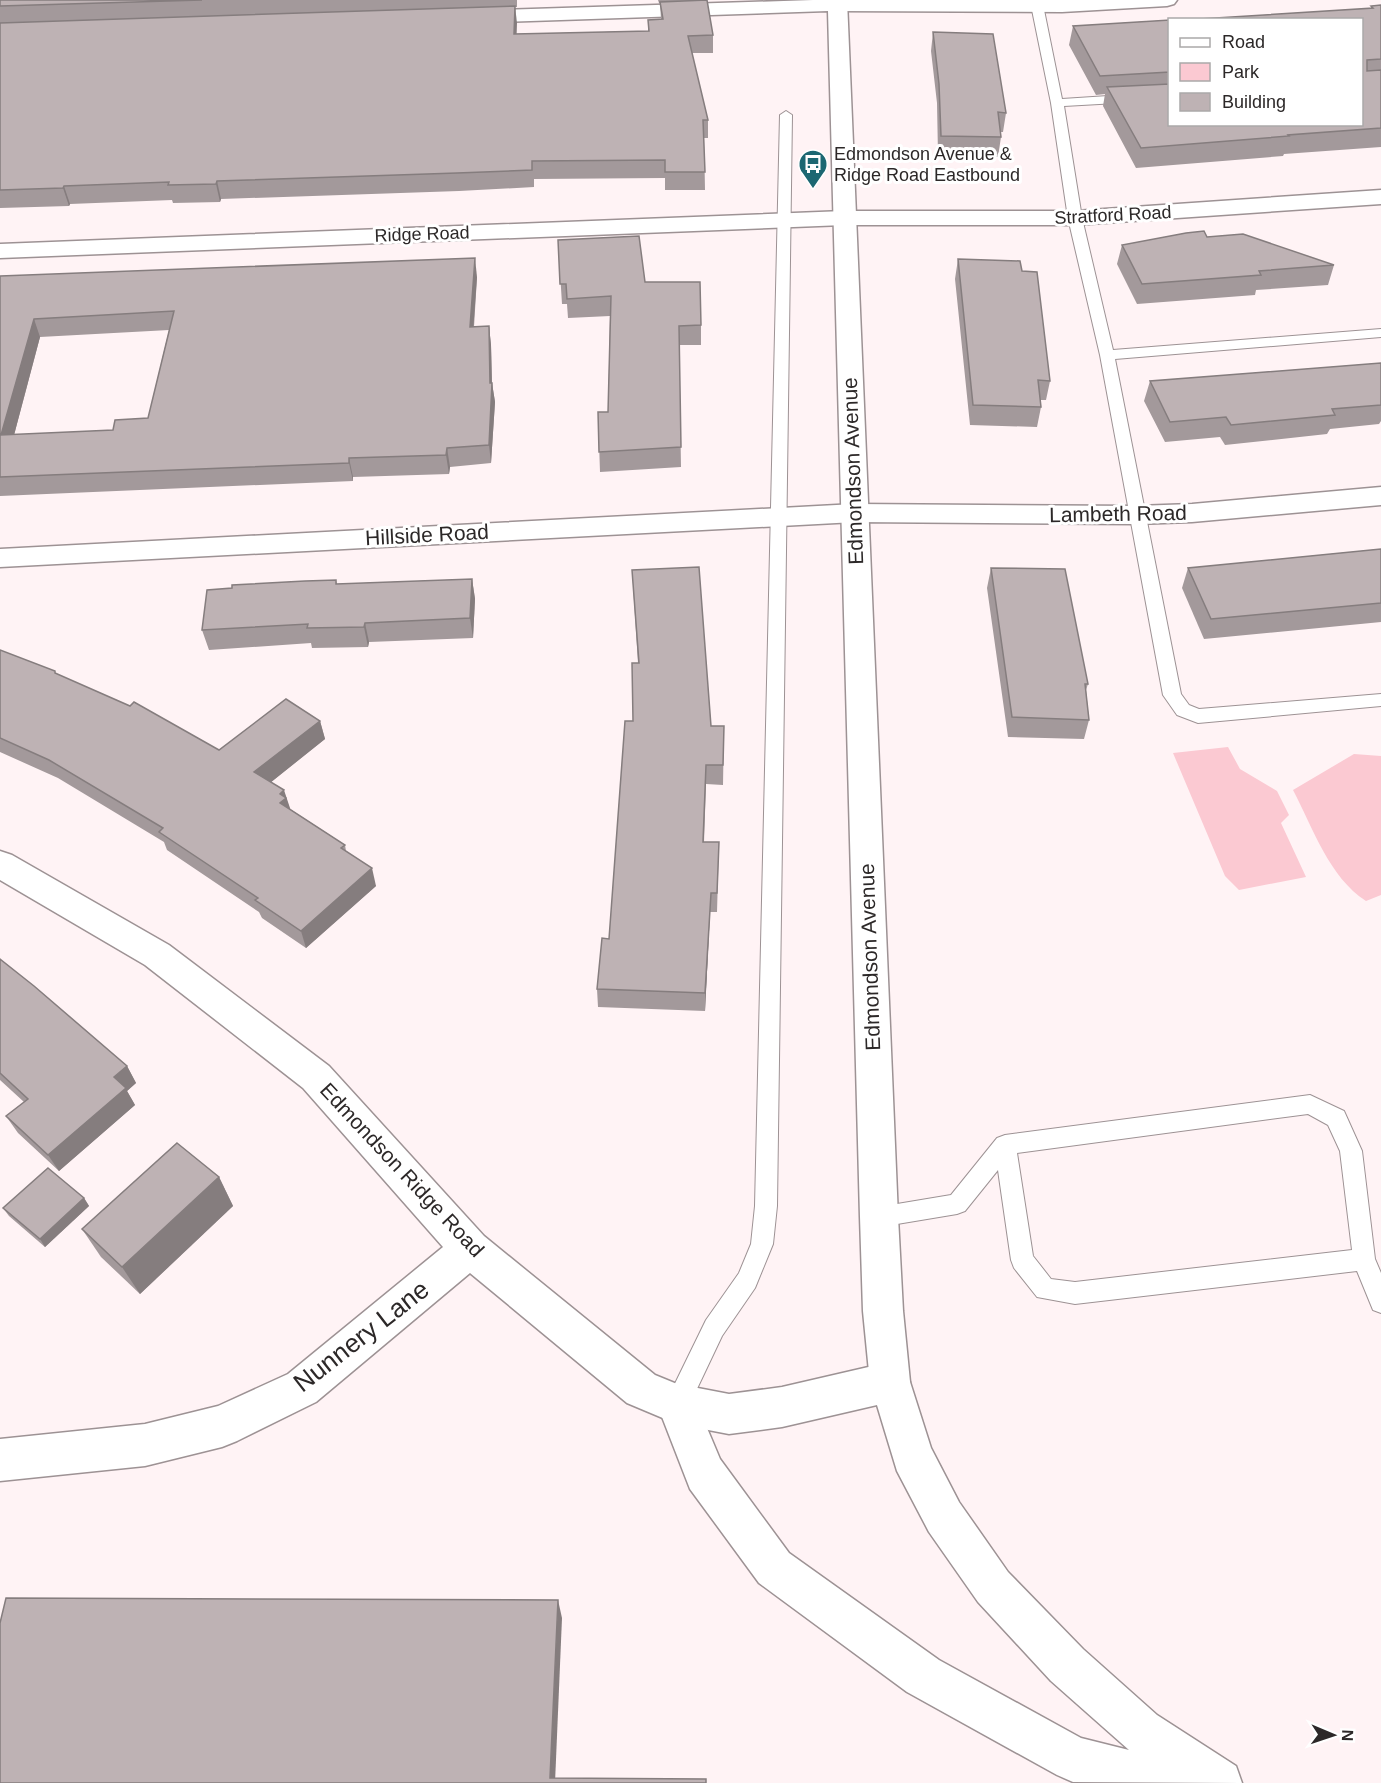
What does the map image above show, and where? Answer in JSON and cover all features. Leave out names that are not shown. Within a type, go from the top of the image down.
[{"type":"street","points":[[454,17],[837,3],[1036,3],[1167,0]]},
{"type":"street","name":"Edmondson Avenue","points":[[837,3],[879,1217],[883,1311],[890,1382],[912,1456],[944,1517],[993,1587],[1067,1665],[1141,1731],[1219,1783]]},
{"type":"street","name":"Stratford Road","points":[[844,218],[1076,218],[1381,197]]},
{"type":"street","name":"Ridge Road","points":[[0,251],[844,218]]},
{"type":"street","name":"Lambeth Road","points":[[855,513],[1136,516],[1381,496]]},
{"type":"street","name":"Hillside Road","points":[[0,558],[855,513]]},
{"type":"street","name":"Edmondson Ridge Road","points":[[0,864],[157,955],[316,1077],[470,1249],[641,1389],[677,1404],[729,1414],[782,1407],[890,1382]]},
{"type":"street","name":"Nunnery Lane","points":[[0,1461],[145,1445],[222,1426],[302,1388],[470,1249]]},
{"type":"street","points":[[677,1404],[705,1474],[774,1568],[923,1676],[1073,1759],[1166,1783]]},
{"type":"lane","points":[[1036,3],[1057,103],[1076,218],[1107,355],[1172,695],[1183,710],[1198,717],[1381,700]]},
{"type":"lane","points":[[1057,103],[1168,96]]},
{"type":"lane","points":[[677,1404],[714,1328],[747,1280],[762,1244],[766,1206],[786,115]]},
{"type":"lane","points":[[1107,355],[1381,333]]},
{"type":"lane","points":[[879,1217],[957,1204],[1005,1145],[1310,1104],[1336,1118],[1351,1151],[1364,1259],[1381,1302]]},
{"type":"lane","points":[[1005,1145],[1022,1260],[1045,1289],[1075,1293],[1364,1259]]},
{"type":"green space","points":[[1228,747],[1240,769],[1277,791],[1289,815],[1281,823],[1306,877],[1239,890],[1225,876],[1173,753]]},
{"type":"green space","points":[[1354,754],[1381,756],[1381,895],[1366,901],[1353,891],[1332,865],[1293,790]]},
{"type":"building","points":[[0,0],[202,0],[0,6]]},
{"type":"building","points":[[707,0],[713,35],[688,36],[708,120],[703,120],[705,172],[665,172],[665,160],[532,161],[532,170],[217,181],[216,184],[168,185],[169,182],[0,190],[0,23],[515,6],[514,34],[649,31],[648,20],[663,19],[660,2]]},
{"type":"building","points":[[1381,5],[1381,59],[1367,60],[1367,71],[1381,70],[1381,128],[1141,148],[1107,87],[1168,84],[1168,126],[1363,126],[1363,18],[1215,18],[1373,8],[1371,6]]},
{"type":"building","points":[[1168,20],[1168,72],[1100,76],[1073,26]]},
{"type":"building","points":[[933,32],[993,34],[1006,113],[998,112],[1001,137],[941,136],[939,84]]},
{"type":"building","points":[[1204,231],[1207,237],[1243,234],[1334,265],[1259,271],[1261,275],[1142,284],[1122,245]]},
{"type":"building","points":[[639,236],[645,282],[700,282],[701,325],[679,326],[681,447],[599,452],[598,412],[608,412],[611,296],[567,299],[566,284],[560,284],[558,240]]},
{"type":"building","points":[[475,258],[470,327],[489,326],[490,383],[492,383],[489,445],[447,448],[446,455],[349,458],[349,463],[0,477],[0,276]],"holes":[[[174,311],[148,418],[115,420],[113,430],[1,435],[34,319]]]},
{"type":"building","points":[[958,259],[1020,261],[1022,271],[1037,272],[1050,381],[1038,380],[1041,407],[973,405]]},
{"type":"building","points":[[1381,363],[1381,405],[1332,409],[1335,415],[1231,425],[1226,417],[1170,422],[1150,381]]},
{"type":"building","points":[[1381,549],[1381,603],[1211,619],[1188,568]]},
{"type":"building","points":[[699,567],[711,726],[724,726],[723,765],[706,765],[703,842],[719,842],[717,893],[711,893],[705,993],[597,989],[602,938],[609,939],[625,721],[633,721],[632,663],[639,663],[632,570]]},
{"type":"building","points":[[991,568],[1065,569],[1088,684],[1085,684],[1089,720],[1012,717]]},
{"type":"building","points":[[472,579],[470,618],[365,623],[364,627],[307,628],[308,624],[202,630],[207,590],[232,588],[232,585],[336,580],[336,584]]},
{"type":"building","points":[[0,650],[55,671],[55,673],[130,706],[134,702],[219,750],[286,699],[320,721],[254,772],[284,790],[280,794],[286,798],[280,803],[345,845],[341,848],[372,868],[301,931],[255,900],[258,898],[159,832],[163,828],[49,760],[0,738]]},
{"type":"building","points":[[0,959],[127,1066],[114,1077],[126,1088],[48,1155],[6,1116],[28,1099],[0,1073]]},
{"type":"building","points":[[177,1143],[219,1177],[122,1267],[82,1229]]},
{"type":"building","points":[[48,1168],[84,1198],[40,1239],[3,1208]]},
{"type":"building","points":[[6,1598],[558,1600],[550,1778],[706,1779],[706,1783],[0,1783],[0,1623]]},
{"type":"place","name":"Edmondson Avenue & Ridge Road Eastbound","points":[[813,190]]}]
